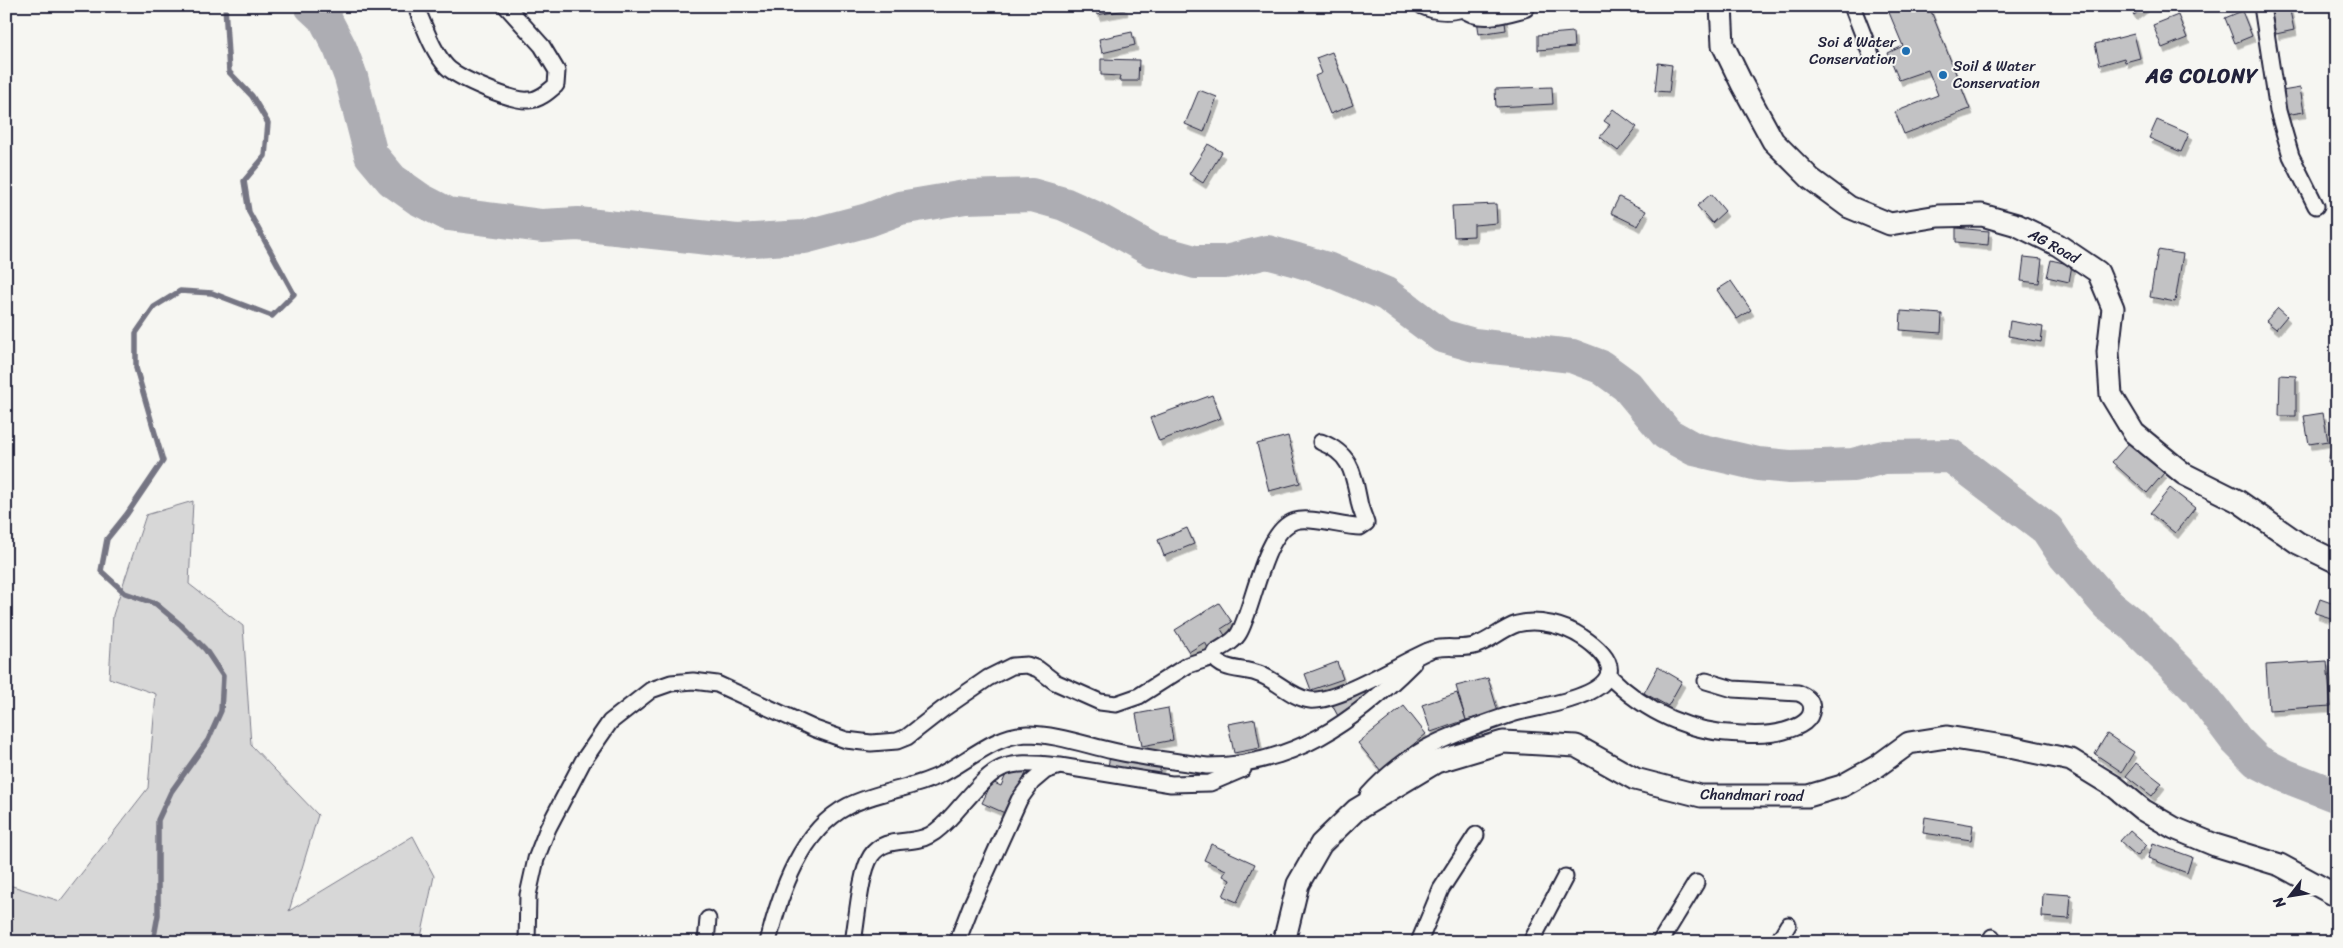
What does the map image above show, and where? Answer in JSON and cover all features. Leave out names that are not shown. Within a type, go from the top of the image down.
[{"type":"main road","points":[[1465,7],[1477,14],[1501,12],[1524,6]]},
{"type":"main road","name":"AG Road","points":[[1721,6],[1724,45],[1742,84],[1773,141],[1811,179],[1849,207],[1890,224],[1938,216],[1982,215],[2017,225],[2058,245],[2098,272],[2113,308],[2108,352],[2111,394],[2134,433],[2184,474],[2238,501],[2298,543],[2337,562]]},
{"type":"main road","name":"Chandmari road","points":[[1284,942],[1298,884],[1322,844],[1356,810],[1436,762],[1503,742],[1576,746],[1635,779],[1701,796],[1808,796],[1842,786],[1876,767],[1909,743],[1947,737],[2070,760],[2115,787],[2143,810],[2174,828],[2215,845],[2280,865],[2337,896]]},
{"type":"street","points":[[418,6],[418,12],[434,47],[447,66],[464,79],[503,94],[528,101],[546,94],[556,85],[557,71],[542,46],[506,6]]},
{"type":"street","points":[[1422,6],[1434,11],[1452,13],[1465,7]]},
{"type":"street","points":[[1852,6],[1870,55]]},
{"type":"street","points":[[2262,6],[2278,111],[2291,156],[2316,206]]},
{"type":"street","points":[[527,942],[528,895],[536,859],[548,828],[582,761],[610,722],[651,690],[671,683],[717,684],[815,729],[846,740],[871,744],[897,741],[908,737],[943,709],[988,678],[1012,666],[1027,666],[1038,669],[1055,682],[1100,702],[1116,704],[1139,696],[1188,665],[1213,657],[1215,652],[1239,633],[1271,546],[1290,523],[1296,520],[1307,520],[1360,527],[1366,523],[1352,470],[1344,456],[1334,447],[1321,442]]},
{"type":"street","points":[[1213,657],[1216,662],[1225,667],[1257,673],[1300,697],[1311,700],[1338,694],[1430,650],[1476,646],[1518,624],[1551,624],[1567,629],[1582,637],[1598,650],[1605,659],[1608,675],[1627,694],[1645,706],[1696,729],[1725,734],[1756,735],[1779,732],[1794,728],[1806,721],[1811,713],[1811,703],[1806,696],[1733,689],[1706,681]]},
{"type":"street","points":[[853,942],[866,866],[878,847],[890,842],[916,840],[930,835],[944,824],[991,773],[1008,765],[1023,762],[1171,784],[1210,782],[1311,743],[1353,717],[1377,698],[1421,655]]},
{"type":"street","points":[[1356,810],[1371,792],[1392,773],[1433,744],[1513,714],[1566,701],[1592,690],[1608,675]]},
{"type":"street","points":[[768,942],[778,906],[803,847],[816,830],[849,805],[910,787],[939,775],[994,743],[1027,734],[1207,766],[1232,766],[1272,757]]},
{"type":"street","points":[[958,942],[971,906],[1018,800],[1039,777],[1060,766]]},
{"type":"street","points":[[1419,942],[1442,890],[1476,835]]},
{"type":"street","points":[[1531,942],[1565,877]]},
{"type":"street","points":[[1660,942],[1696,883]]},
{"type":"street","points":[[706,942],[708,919]]},
{"type":"street","points":[[1778,942],[1788,924]]},
{"type":"shaded area","points":[[193,501],[189,584],[243,626],[251,745],[318,815],[289,911],[413,836],[434,876],[420,942],[6,942],[6,884],[60,901],[148,788],[156,694],[109,678],[113,615],[146,515]]},
{"type":"building","points":[[1095,6],[1124,6],[1125,10],[1097,15]]},
{"type":"building","name":"Soil & Water Conservation","points":[[1898,6],[1929,6],[1970,109],[1904,134],[1895,112],[1938,95],[1928,70],[1899,80],[1888,53],[1903,46],[1888,10]]},
{"type":"building","points":[[2128,6],[2146,6],[2134,15]]},
{"type":"building","points":[[2270,6],[2289,6],[2294,30],[2276,34]]},
{"type":"building","points":[[2242,11],[2252,36],[2235,43],[2225,18]]},
{"type":"building","points":[[1504,15],[1506,30],[1479,34],[1477,19]]},
{"type":"building","points":[[2178,15],[2187,38],[2162,48],[2153,25]]},
{"type":"building","points":[[1132,32],[1135,45],[1102,53],[1099,39]]},
{"type":"building","points":[[1573,32],[1574,47],[1538,50],[1538,35]]},
{"type":"building","points":[[2134,34],[2140,58],[2125,62],[2124,58],[2100,65],[2095,44]]},
{"type":"building","points":[[1332,52],[1353,105],[1330,114],[1315,76],[1322,73],[1316,58]]},
{"type":"building","points":[[1101,59],[1139,60],[1138,81],[1119,81],[1120,76],[1101,75]]},
{"type":"building","points":[[1658,63],[1672,65],[1669,92],[1655,91]]},
{"type":"building","points":[[1552,87],[1553,104],[1496,107],[1495,89]]},
{"type":"building","points":[[2300,88],[2304,112],[2285,115],[2282,91]]},
{"type":"building","points":[[1199,90],[1217,97],[1204,132],[1185,124]]},
{"type":"building","points":[[1613,109],[1637,127],[1618,151],[1600,137],[1610,125],[1604,121]]},
{"type":"building","points":[[2157,120],[2189,134],[2181,152],[2149,138]]},
{"type":"building","points":[[1208,144],[1222,152],[1203,183],[1189,174]]},
{"type":"building","points":[[1711,194],[1725,211],[1712,223],[1697,206]]},
{"type":"building","points":[[1619,197],[1646,211],[1638,226],[1611,213]]},
{"type":"building","points":[[1496,204],[1497,223],[1474,225],[1474,236],[1454,237],[1452,206]]},
{"type":"building","points":[[1956,228],[1989,231],[1988,245],[1956,242]]},
{"type":"building","points":[[2158,250],[2183,254],[2175,302],[2150,297]]},
{"type":"building","points":[[2024,257],[2042,259],[2039,283],[2021,281]]},
{"type":"building","points":[[2051,260],[2072,265],[2069,282],[2047,277]]},
{"type":"building","points":[[1731,281],[1751,310],[1737,319],[1717,290]]},
{"type":"building","points":[[2278,308],[2287,316],[2276,329],[2266,321]]},
{"type":"building","points":[[1901,311],[1942,314],[1941,333],[1900,330]]},
{"type":"building","points":[[2010,321],[2043,327],[2041,342],[2008,336]]},
{"type":"building","points":[[2280,375],[2296,376],[2296,416],[2279,416]]},
{"type":"building","points":[[1212,395],[1221,418],[1159,441],[1150,418]]},
{"type":"building","points":[[2323,413],[2328,441],[2309,444],[2304,416]]},
{"type":"building","points":[[1288,436],[1300,483],[1269,491],[1257,444]]},
{"type":"building","points":[[2129,443],[2164,473],[2147,493],[2112,462]]},
{"type":"building","points":[[2333,443],[2337,445],[2337,464],[2328,462]]},
{"type":"building","points":[[2170,488],[2195,508],[2175,533],[2150,513]]},
{"type":"building","points":[[1187,528],[1194,544],[1164,556],[1158,540]]},
{"type":"building","points":[[2320,599],[2337,605],[2337,620],[2315,613]]},
{"type":"building","points":[[1219,603],[1232,622],[1221,629],[1226,637],[1208,648],[1205,642],[1189,652],[1175,630]]},
{"type":"building","points":[[2327,661],[2331,706],[2269,710],[2266,665]]},
{"type":"building","points":[[1337,662],[1343,679],[1311,690],[1305,674]]},
{"type":"building","points":[[1658,667],[1682,681],[1668,706],[1644,693]]},
{"type":"building","points":[[1488,678],[1498,712],[1466,720],[1456,686]]},
{"type":"building","points":[[1361,686],[1368,699],[1338,716],[1331,703]]},
{"type":"building","points":[[1457,693],[1466,720],[1431,732],[1422,705]]},
{"type":"building","points":[[1404,706],[1426,734],[1381,771],[1358,743]]},
{"type":"building","points":[[1168,708],[1173,740],[1142,746],[1136,714]]},
{"type":"building","points":[[1255,719],[1260,748],[1234,753],[1228,724]]},
{"type":"building","points":[[2107,734],[2134,752],[2122,772],[2095,754]]},
{"type":"building","points":[[1111,752],[1162,761],[1159,775],[1108,766]]},
{"type":"building","points":[[1011,763],[1027,771],[1007,814],[982,803],[992,782],[1001,786]]},
{"type":"building","points":[[2136,763],[2162,783],[2152,796],[2126,776]]},
{"type":"building","points":[[1925,817],[1973,825],[1971,840],[1923,833]]},
{"type":"building","points":[[2130,830],[2147,845],[2137,856],[2120,841]]},
{"type":"building","points":[[2153,843],[2192,857],[2187,873],[2148,858]]},
{"type":"building","points":[[1211,844],[1255,864],[1237,902],[1223,896],[1230,880],[1223,876],[1226,870],[1204,860]]},
{"type":"building","points":[[2043,893],[2071,895],[2069,919],[2042,917]]},
{"type":"waterway","points":[[153,942],[158,915],[158,820],[171,792],[208,740],[221,711],[223,676],[205,649],[181,625],[156,604],[125,593],[101,571],[107,539],[127,514],[163,461],[136,368],[136,333],[154,307],[180,291],[212,293],[272,316],[294,294],[249,212],[244,181],[265,156],[268,123],[252,96],[229,72],[225,6]]},
{"type":"waterway","points":[[311,6],[325,19],[340,48],[351,77],[371,155],[392,180],[419,199],[448,214],[542,226],[578,224],[737,241],[804,237],[868,220],[900,208],[965,197],[1032,195],[1064,204],[1095,218],[1152,250],[1195,262],[1225,262],[1267,252],[1327,269],[1386,294],[1442,336],[1474,345],[1572,356],[1601,367],[1627,386],[1667,434],[1694,449],[1758,464],[1790,467],[1853,465],[1884,457],[1951,456],[2047,529],[2065,556],[2108,605],[2133,625],[2199,691],[2236,740],[2257,761],[2286,776],[2337,796]]},
{"type":"place","name":"Soi & Water Conservation","points":[[1906,51]]},
{"type":"place","name":"Soil & Water Conservation","points":[[1943,75]]},
{"type":"district","name":"AG COLONY","points":[[2202,76]]}]
